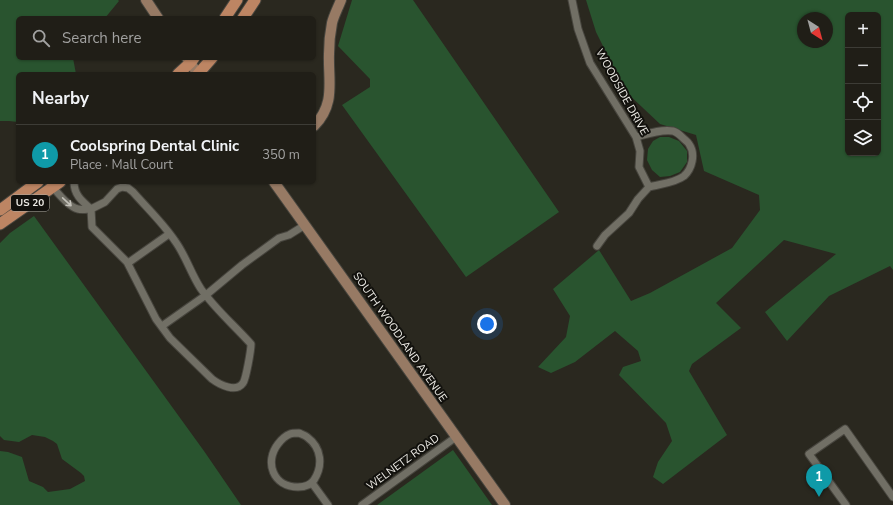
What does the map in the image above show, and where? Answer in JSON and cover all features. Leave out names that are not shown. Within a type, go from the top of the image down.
[{"type":"main road","points":[[226,16],[237,0]]},
{"type":"main road","points":[[244,16],[255,0]]},
{"type":"main road","points":[[180,72],[190,60]]},
{"type":"main road","points":[[200,72],[210,60]]},
{"type":"main road","name":"US 20","points":[[0,210],[35,184]]},
{"type":"main road","name":"US 20","points":[[0,224],[54,184]]},
{"type":"street","points":[[146,0],[157,16]]},
{"type":"street","points":[[316,124],[321,119],[329,101],[329,54],[332,24],[341,0]]},
{"type":"street","name":"WOODSIDE DRIVE","points":[[572,0],[578,29],[590,63],[636,137],[640,150],[640,167],[649,187]]},
{"type":"street","points":[[190,60],[197,72]]},
{"type":"street","points":[[597,246],[605,235],[629,213],[638,199],[649,187],[674,182],[690,170],[693,156],[690,145],[679,134],[673,131],[662,131],[636,137]]},
{"type":"street","points":[[54,184],[72,206],[78,210],[91,209],[105,202],[117,189],[122,187],[128,188],[133,192],[169,234],[182,253],[200,288],[212,304],[251,344],[251,351],[244,383],[240,386],[232,388],[218,384],[170,338],[156,319],[128,263],[92,227],[91,209],[76,194],[74,184]]},
{"type":"street","name":"SOUTH WOODLAND AVENUE","points":[[275,184],[505,505]]},
{"type":"street","points":[[162,326],[206,295],[242,265],[279,238],[289,235],[305,225]]},
{"type":"street","points":[[128,263],[169,234]]},
{"type":"street","points":[[846,505],[809,454],[845,429],[893,497]]},
{"type":"street","points":[[299,433],[307,436],[319,453],[320,463],[318,474],[312,483],[305,487],[293,487],[284,484],[277,478],[272,469],[271,459],[274,448],[281,440],[290,434],[299,433]]},
{"type":"street","name":"WELNETZ ROAD","points":[[362,505],[456,437]]},
{"type":"street","points":[[312,483],[328,505]]},
{"type":"green space","points":[[0,0],[118,0],[119,1],[107,16],[16,16],[16,60],[73,60],[76,72],[16,72],[16,122],[0,121]]},
{"type":"green space","points":[[352,0],[413,0],[559,212],[466,277],[342,105],[370,87],[370,79],[338,46]]},
{"type":"green space","points":[[586,0],[893,0],[893,270],[890,266],[829,296],[787,341],[765,312],[836,254],[784,240],[716,303],[741,328],[692,364],[689,371],[727,435],[663,484],[653,477],[658,462],[672,441],[666,423],[619,375],[623,367],[641,361],[638,351],[615,331],[575,362],[551,373],[538,367],[566,337],[570,316],[553,289],[599,250],[631,301],[650,293],[732,248],[760,210],[759,195],[704,171],[696,135],[660,124],[626,92],[596,32]]},
{"type":"green space","points":[[660,137],[669,137],[679,141],[687,151],[687,162],[680,172],[670,176],[660,177],[652,170],[647,160],[648,149],[653,141]]},
{"type":"green space","points":[[34,216],[204,451],[241,505],[0,505],[0,451],[22,457],[29,481],[43,487],[48,492],[70,489],[85,481],[84,476],[81,473],[62,459],[57,444],[53,441],[45,437],[32,435],[19,442],[4,440],[0,436],[0,243],[10,233]]},
{"type":"green space","points":[[453,450],[492,505],[377,505]]},
{"type":"place","name":"Coolspring Dental Clinic","points":[[819,497]]}]
